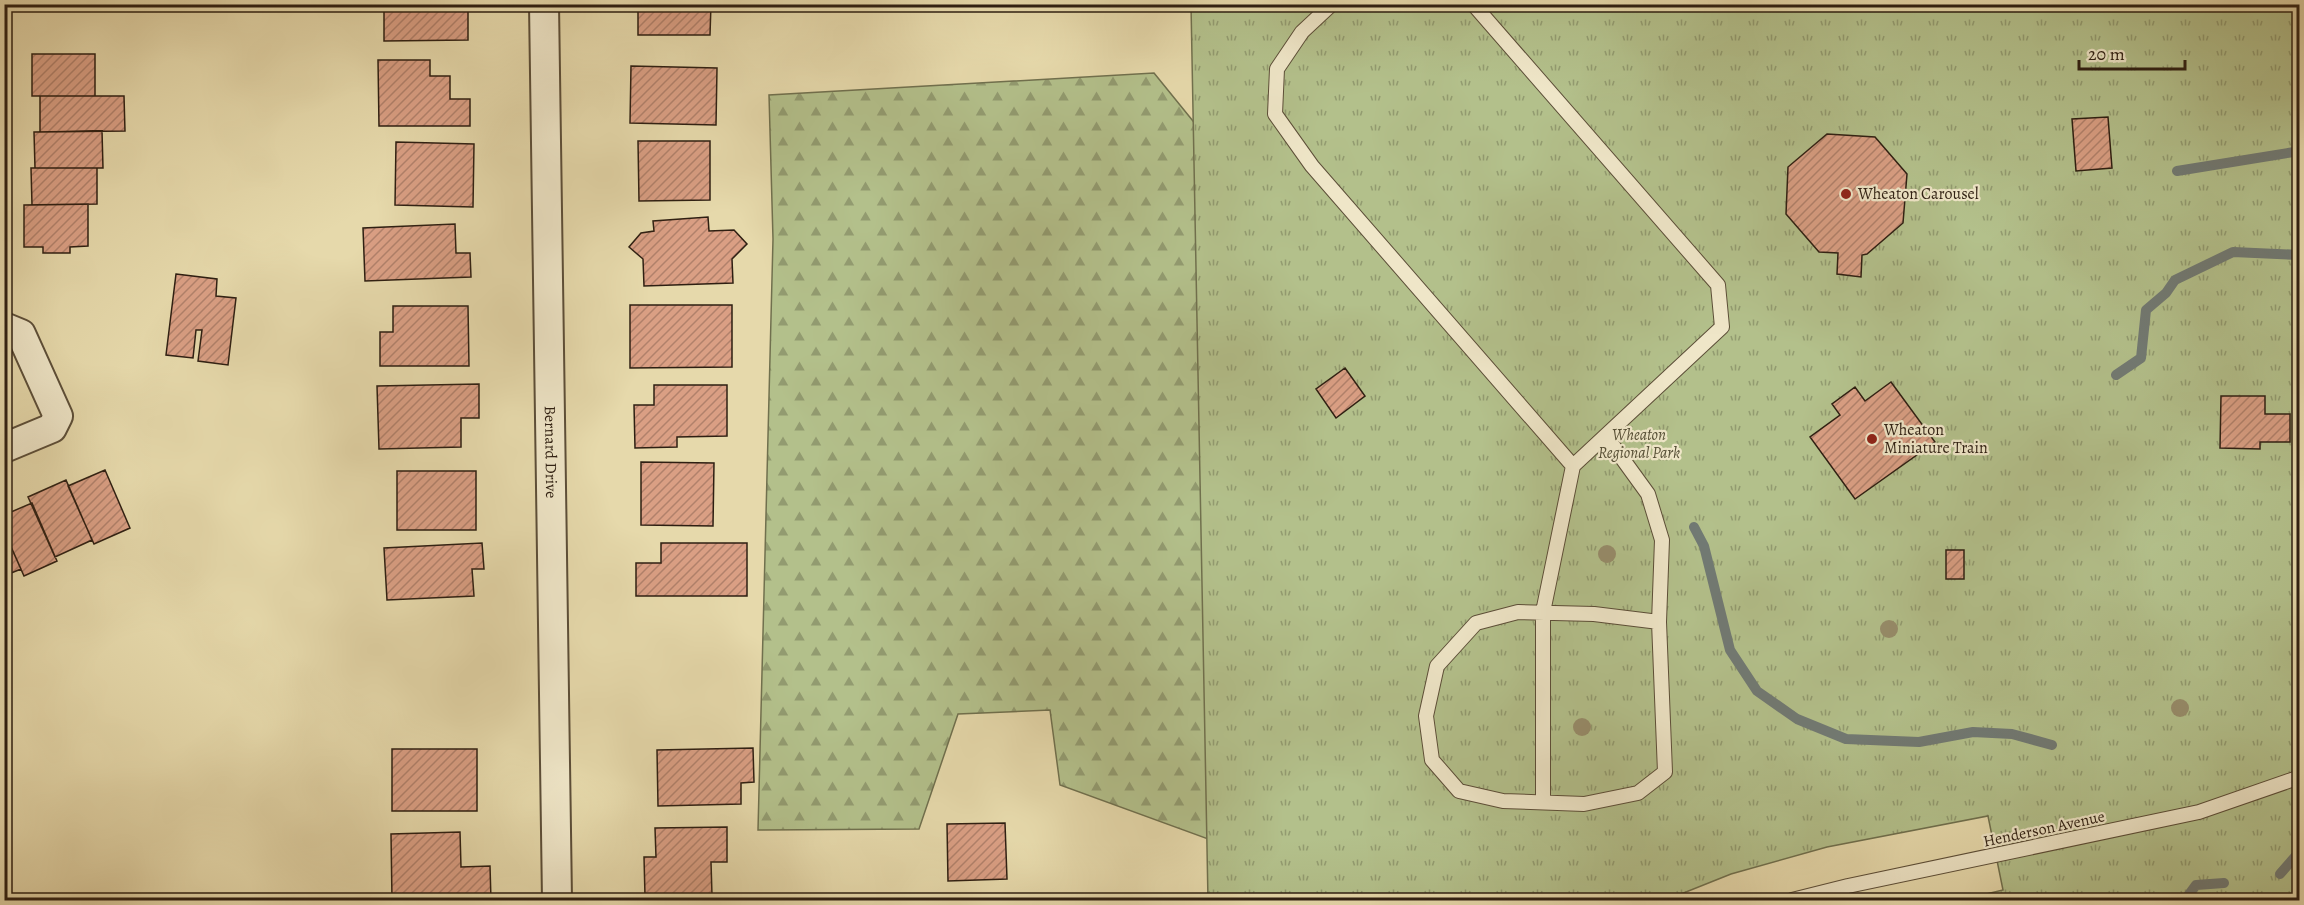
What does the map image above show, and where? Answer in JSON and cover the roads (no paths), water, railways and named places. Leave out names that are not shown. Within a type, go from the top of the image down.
[{"type":"street","name":"Bernard Drive","points":[[544,4],[557,900]]},
{"type":"street","points":[[4,327],[21,334],[58,416],[52,428],[4,448]]},
{"type":"lane","points":[[1332,4],[1302,32],[1277,69],[1275,114],[1312,166],[1573,466]]},
{"type":"lane","points":[[1473,4],[1718,285],[1722,327],[1573,466],[1543,612],[1543,802]]},
{"type":"lane","points":[[1606,436],[1648,494],[1662,540],[1659,622],[1665,772],[1638,793],[1584,804],[1503,801],[1458,791],[1432,760],[1426,716],[1437,666],[1476,623],[1518,612],[1594,614],[1659,622]]},
{"type":"lane","name":"Henderson Avenue","points":[[1792,900],[1848,886],[2199,812],[2300,777]]},
{"type":"waterway","points":[[2177,171],[2300,151]]},
{"type":"waterway","points":[[2116,375],[2141,358],[2146,310],[2166,293],[2175,280],[2233,252],[2300,255]]},
{"type":"waterway","points":[[1694,527],[1704,546],[1730,650],[1757,691],[1797,719],[1846,739],[1919,742],[1973,732],[2012,734],[2052,745]]},
{"type":"waterway","points":[[2280,874],[2300,851]]},
{"type":"waterway","points":[[2185,900],[2196,885],[2224,883]]},
{"type":"place","name":"Wheaton Carousel","points":[[1846,194]]},
{"type":"place","name":"Wheaton Miniature Train","points":[[1872,439]]},
{"type":"park label","name":"Wheaton Regional Park","points":[[1639,444]]}]
